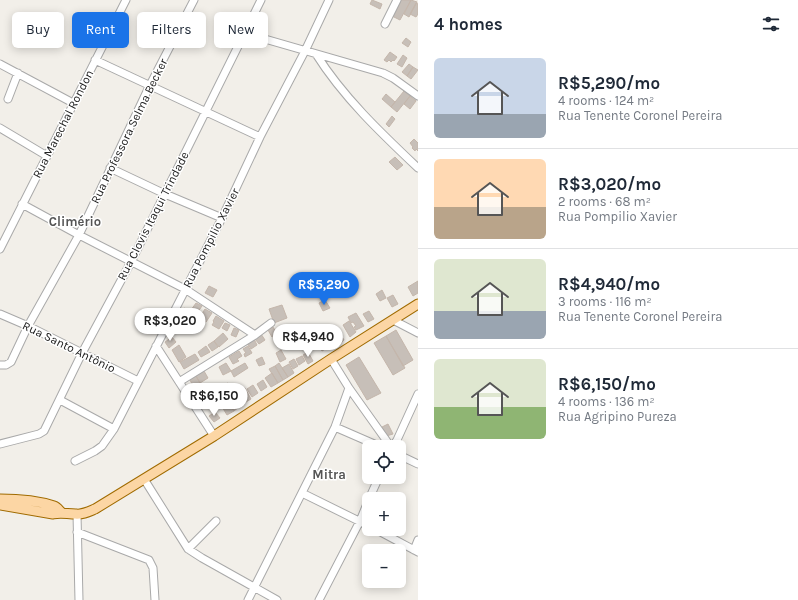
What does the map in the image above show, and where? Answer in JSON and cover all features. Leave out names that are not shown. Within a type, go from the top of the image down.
[{"type":"main road","points":[[0,505],[53,514],[61,512],[77,514],[95,509],[214,436],[418,304]]},
{"type":"main road","points":[[0,499],[29,501],[50,505],[56,507],[61,512]]},
{"type":"street","name":"Rua Marechal Rondon","points":[[0,249],[126,0]]},
{"type":"street","name":"Rua Professora Selma Becker","points":[[3,365],[11,362],[28,326],[79,235],[150,85],[194,0]]},
{"type":"street","name":"Rua Clovis Itaqui Trindade","points":[[255,12],[261,0]]},
{"type":"street","name":"Rua Pompilio Xavier","points":[[75,461],[102,446],[114,430],[222,218],[260,137],[329,0]]},
{"type":"street","points":[[386,24],[397,0]]},
{"type":"street","points":[[268,40],[383,73],[394,78],[418,96]]},
{"type":"street","name":"Rua Clovis Itaqui Trindade","points":[[0,444],[39,434],[44,431],[82,353],[131,262],[237,48]]},
{"type":"street","points":[[316,54],[333,78],[370,122],[418,168]]},
{"type":"street","points":[[95,60],[260,137]]},
{"type":"street","points":[[0,64],[74,103]]},
{"type":"street","points":[[8,99],[18,73]]},
{"type":"street","points":[[0,128],[47,156]]},
{"type":"street","points":[[110,168],[165,194],[222,218]]},
{"type":"street","points":[[22,204],[185,289],[255,335]]},
{"type":"street","points":[[0,232],[6,237]]},
{"type":"street","name":"Rua Santo Antônio","points":[[0,314],[28,326],[138,381]]},
{"type":"street","points":[[394,320],[418,333]]},
{"type":"street","points":[[179,382],[255,335],[271,323]]},
{"type":"street","points":[[156,346],[214,436]]},
{"type":"street","points":[[331,359],[349,388],[387,440]]},
{"type":"street","points":[[248,600],[335,427],[349,388]]},
{"type":"street","points":[[397,440],[418,394]]},
{"type":"street","points":[[60,400],[114,430]]},
{"type":"street","points":[[335,427],[365,440]]},
{"type":"street","points":[[406,458],[418,464]]},
{"type":"street","points":[[144,479],[188,549],[277,600]]},
{"type":"street","points":[[302,493],[360,521]]},
{"type":"street","points":[[77,514],[79,600]]},
{"type":"street","points":[[319,600],[362,516]]},
{"type":"street","points":[[188,549],[216,521]]},
{"type":"street","points":[[77,532],[149,560],[153,568],[155,600]]},
{"type":"street","points":[[388,536],[416,551],[418,540]]},
{"type":"building","points":[[372,0],[382,4],[380,9],[370,4]]},
{"type":"building","points":[[401,0],[411,0],[400,20],[392,16]]},
{"type":"building","points":[[411,0],[417,2],[409,17],[404,14]]},
{"type":"building","points":[[416,3],[418,4],[418,14],[416,17],[410,14]]},
{"type":"building","points":[[406,38],[411,42],[408,47],[402,43]]},
{"type":"building","points":[[390,52],[397,57],[394,61],[393,60],[391,62],[389,60],[387,62],[384,60]]},
{"type":"building","points":[[403,55],[407,58],[402,67],[397,64]]},
{"type":"building","points":[[409,64],[413,67],[407,76],[402,72]]},
{"type":"building","points":[[413,67],[418,70],[411,79],[407,76]]},
{"type":"building","points":[[404,91],[410,96],[397,112],[391,107]]},
{"type":"building","points":[[386,94],[395,102],[391,107],[382,99]]},
{"type":"building","points":[[410,96],[416,101],[410,109],[404,104]]},
{"type":"building","points":[[392,116],[395,119],[389,127],[386,124]]},
{"type":"building","points":[[414,139],[418,143],[418,151],[416,149],[415,151],[412,148],[413,147],[410,143]]},
{"type":"building","points":[[395,157],[403,165],[397,170],[389,162]]},
{"type":"building","points":[[418,281],[418,293],[413,296],[408,287]]},
{"type":"building","points":[[209,286],[217,290],[213,297],[205,293]]},
{"type":"building","points":[[382,290],[386,298],[380,301],[376,294]]},
{"type":"building","points":[[393,295],[398,304],[392,307],[387,298]]},
{"type":"building","points":[[325,300],[330,308],[323,311],[319,303]]},
{"type":"building","points":[[196,303],[202,306],[197,313],[191,310]]},
{"type":"building","points":[[282,305],[287,318],[274,323],[269,309]]},
{"type":"building","points":[[184,308],[190,311],[186,318],[180,315]]},
{"type":"building","points":[[205,309],[212,313],[206,322],[199,318]]},
{"type":"building","points":[[369,311],[374,319],[368,322],[363,314]]},
{"type":"building","points":[[356,313],[364,326],[356,330],[354,327],[356,326],[353,322],[351,323],[348,317]]},
{"type":"building","points":[[216,316],[224,321],[219,329],[212,325]]},
{"type":"building","points":[[349,321],[356,332],[350,337],[343,325]]},
{"type":"building","points":[[225,323],[230,325],[227,331],[222,328]]},
{"type":"building","points":[[273,327],[277,334],[272,337],[268,330]]},
{"type":"building","points":[[234,328],[239,330],[236,337],[231,335]]},
{"type":"building","points":[[337,329],[344,340],[339,344],[332,333]]},
{"type":"building","points":[[396,330],[413,360],[403,366],[386,336]]},
{"type":"building","points":[[223,333],[228,339],[219,347],[214,341]]},
{"type":"building","points":[[322,333],[330,346],[322,351],[314,338]]},
{"type":"building","points":[[261,334],[265,340],[259,344],[255,339]]},
{"type":"building","points":[[386,336],[405,368],[393,375],[374,343]]},
{"type":"building","points":[[172,337],[176,342],[169,348],[165,342]]},
{"type":"building","points":[[254,339],[257,345],[251,349],[247,343]]},
{"type":"building","points":[[214,341],[218,347],[212,351],[208,345]]},
{"type":"building","points":[[179,345],[186,357],[179,362],[172,350]]},
{"type":"building","points":[[206,346],[210,352],[201,357],[198,352]]},
{"type":"building","points":[[248,346],[252,353],[245,357],[244,354],[246,353],[243,349]]},
{"type":"building","points":[[281,350],[286,359],[280,362],[276,353]]},
{"type":"building","points":[[239,351],[242,356],[237,359],[239,361],[233,364],[229,357]]},
{"type":"building","points":[[308,352],[313,361],[308,364],[303,355]]},
{"type":"building","points":[[195,354],[199,360],[184,369],[180,362]]},
{"type":"building","points":[[302,356],[305,361],[299,365],[296,359]]},
{"type":"building","points":[[262,357],[265,364],[259,366],[256,360]]},
{"type":"building","points":[[359,357],[381,393],[367,400],[346,365]]},
{"type":"building","points":[[294,359],[298,366],[293,369],[289,362]]},
{"type":"building","points":[[226,363],[231,371],[223,375],[219,367]]},
{"type":"building","points":[[245,363],[248,368],[234,377],[231,371]]},
{"type":"building","points":[[279,363],[288,377],[283,380],[275,366]]},
{"type":"building","points":[[289,364],[294,373],[288,377],[282,368]]},
{"type":"building","points":[[275,366],[283,380],[278,383],[269,369]]},
{"type":"building","points":[[204,371],[208,378],[200,383],[196,376]]},
{"type":"building","points":[[272,373],[278,383],[271,387],[265,378]]},
{"type":"building","points":[[196,376],[200,383],[193,386],[190,380]]},
{"type":"building","points":[[263,380],[267,387],[261,391],[257,384]]},
{"type":"building","points":[[228,383],[232,390],[227,393],[222,386]]},
{"type":"building","points":[[253,385],[258,393],[252,397],[247,389]]},
{"type":"building","points":[[245,388],[251,399],[246,402],[240,391]]},
{"type":"building","points":[[243,396],[246,402],[241,405],[237,399]]},
{"type":"building","points":[[233,397],[239,407],[234,411],[227,401]]},
{"type":"building","points":[[227,401],[234,411],[227,415],[221,405]]},
{"type":"building","points":[[215,412],[220,418],[214,422],[209,416]]},
{"type":"building","points":[[388,424],[393,434],[386,436],[382,427]]},
{"type":"district","name":"Climério","points":[[75,221]]},
{"type":"district","name":"Mitra","points":[[329,474]]}]
